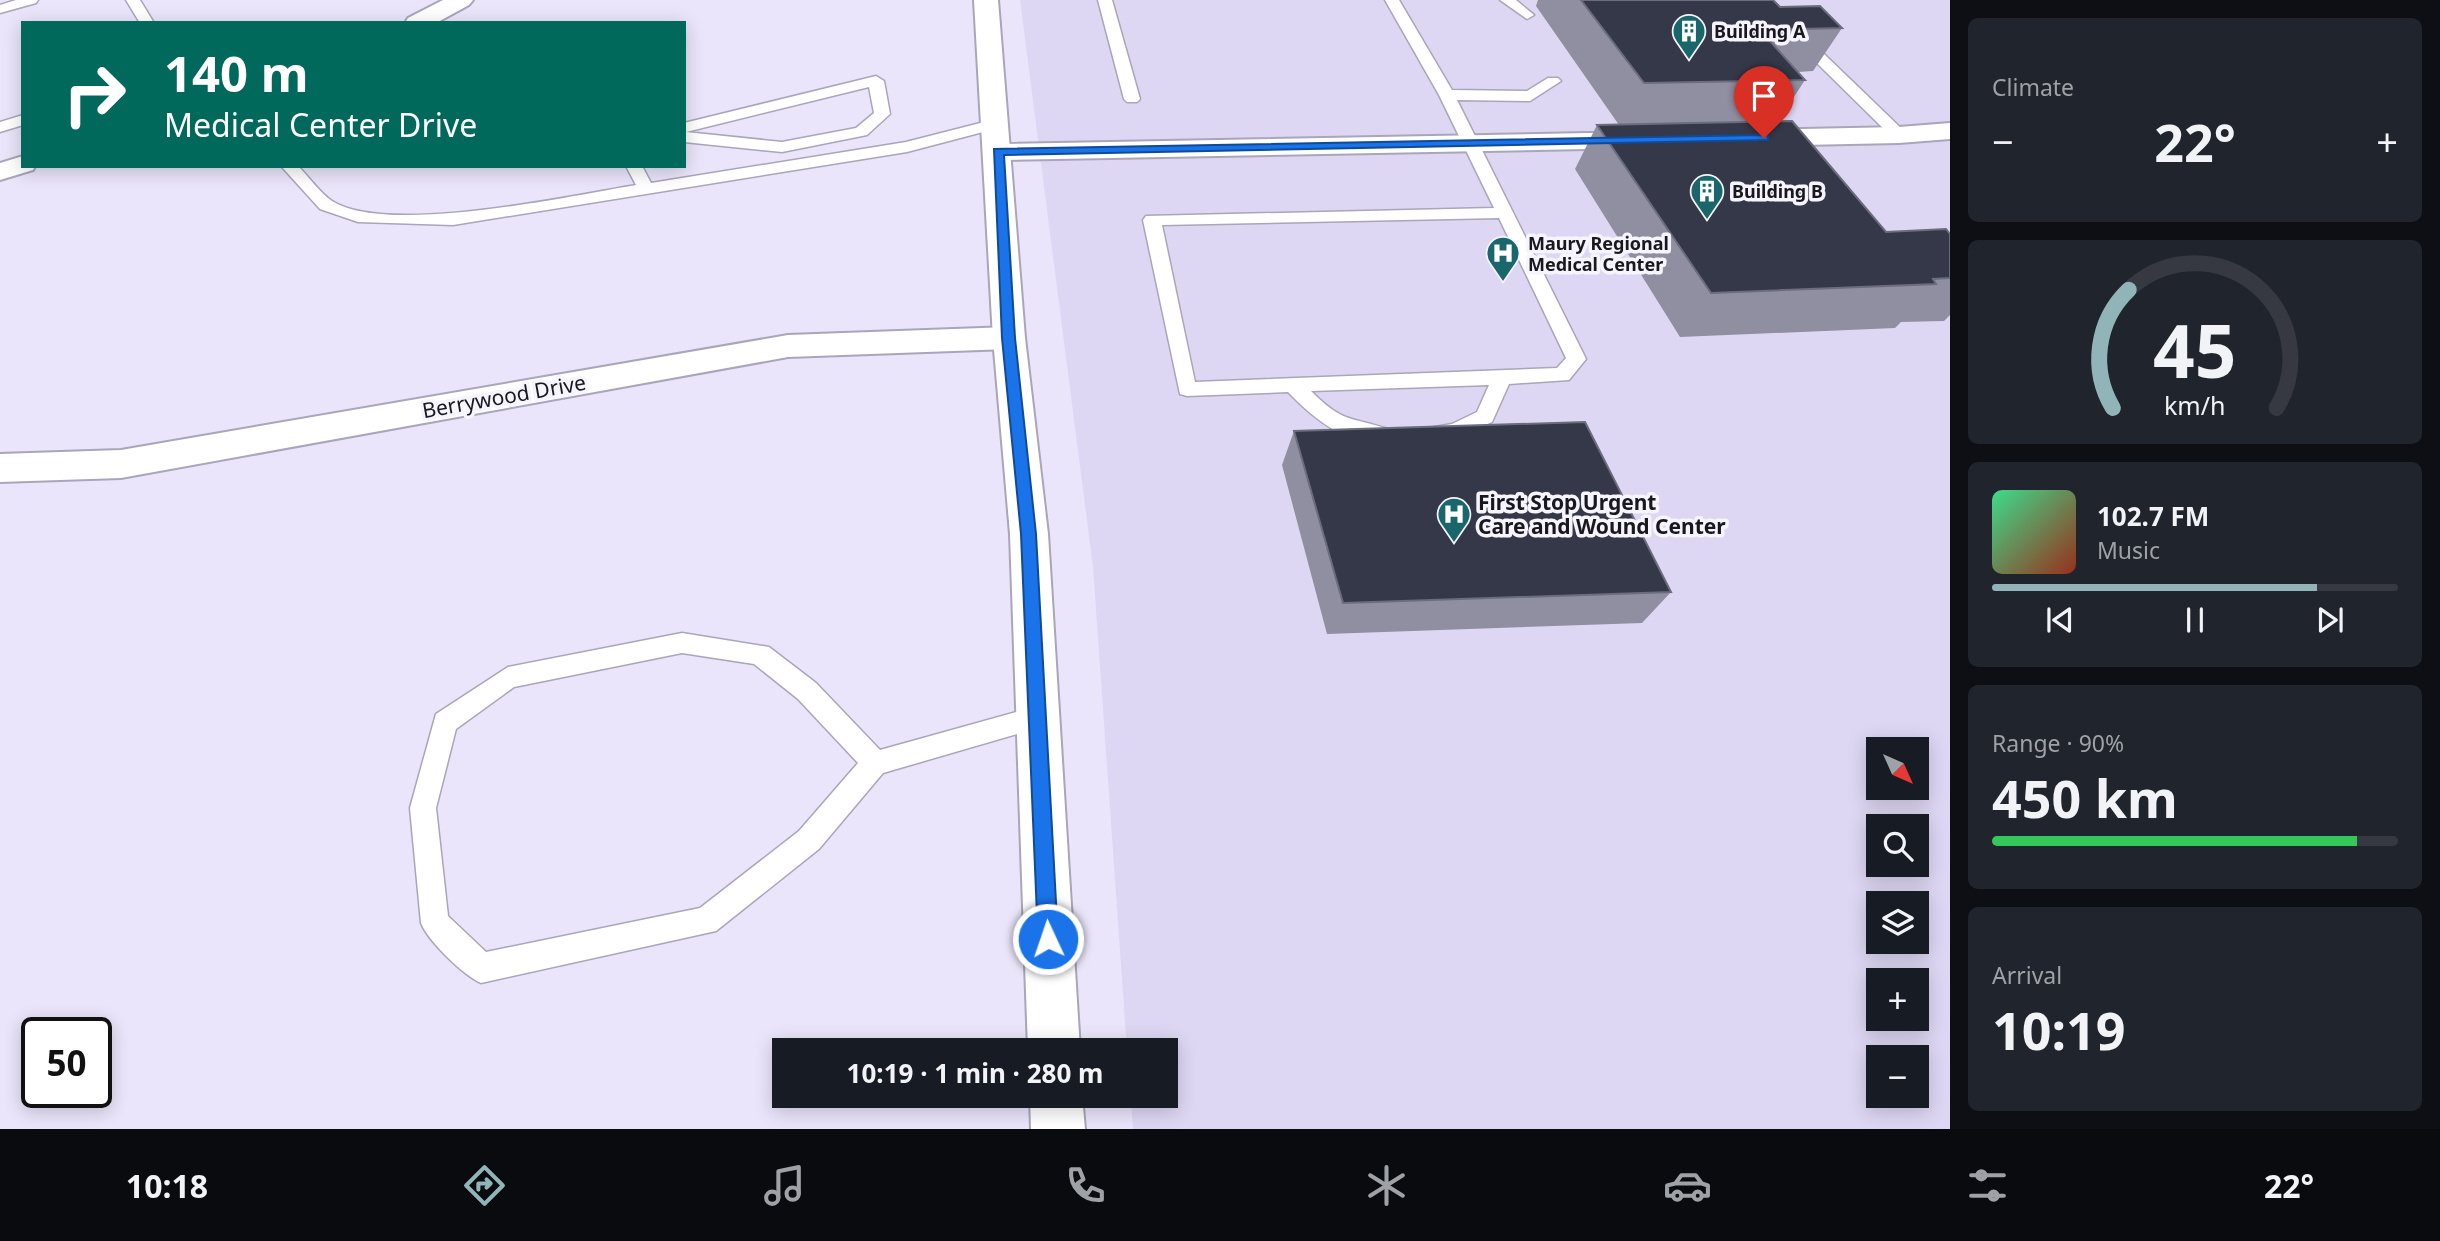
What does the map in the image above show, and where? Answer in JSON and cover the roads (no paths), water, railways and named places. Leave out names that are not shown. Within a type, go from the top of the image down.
[{"type":"street","points":[[421,21],[461,0]]},
{"type":"street","points":[[986,0],[1009,338],[1028,534],[1053,1038]]},
{"type":"street","points":[[1732,138],[1899,135],[1950,131]]},
{"type":"street","points":[[997,138],[1468,143],[1663,140]]},
{"type":"street","points":[[0,172],[21,165]]},
{"type":"street","name":"Berrywood Drive","points":[[0,468],[121,464],[788,345],[1009,338]]},
{"type":"street","points":[[1057,1108],[1058,1129]]},
{"type":"lane","points":[[0,9],[31,0]]},
{"type":"lane","points":[[133,0],[146,21]]},
{"type":"lane","points":[[1105,0],[1132,99]]},
{"type":"lane","points":[[1392,0],[1447,95],[1468,143],[1503,213],[1576,359],[1562,375],[1187,389],[1152,220],[1503,213]]},
{"type":"lane","points":[[1507,0],[1527,15]]},
{"type":"lane","points":[[1765,1],[1899,135]]},
{"type":"lane","points":[[686,128],[876,81],[882,114],[861,132],[782,147],[686,137]]},
{"type":"lane","points":[[1447,95],[1530,96],[1553,81]]},
{"type":"lane","points":[[0,127],[21,121]]},
{"type":"lane","points":[[291,168],[326,205],[364,218],[453,220],[907,147],[997,138]]},
{"type":"lane","points":[[635,168],[646,189]]},
{"type":"lane","points":[[1419,434],[1455,431],[1485,417],[1502,378]]},
{"type":"lane","points":[[1293,385],[1327,421],[1356,431],[1396,436]]},
{"type":"lane","points":[[875,763],[807,691],[760,654],[682,643],[508,678],[446,722],[423,808],[435,923],[481,968],[706,920],[809,840],[875,763],[1038,717]]},
{"type":"place","name":"Building A","points":[[1689,61]]},
{"type":"place","name":"Building B","points":[[1707,221]]},
{"type":"place","name":"Maury Regional Medical Center","points":[[1503,283]]},
{"type":"place","name":"First Stop Urgent Care and Wound Center","points":[[1454,544]]}]
